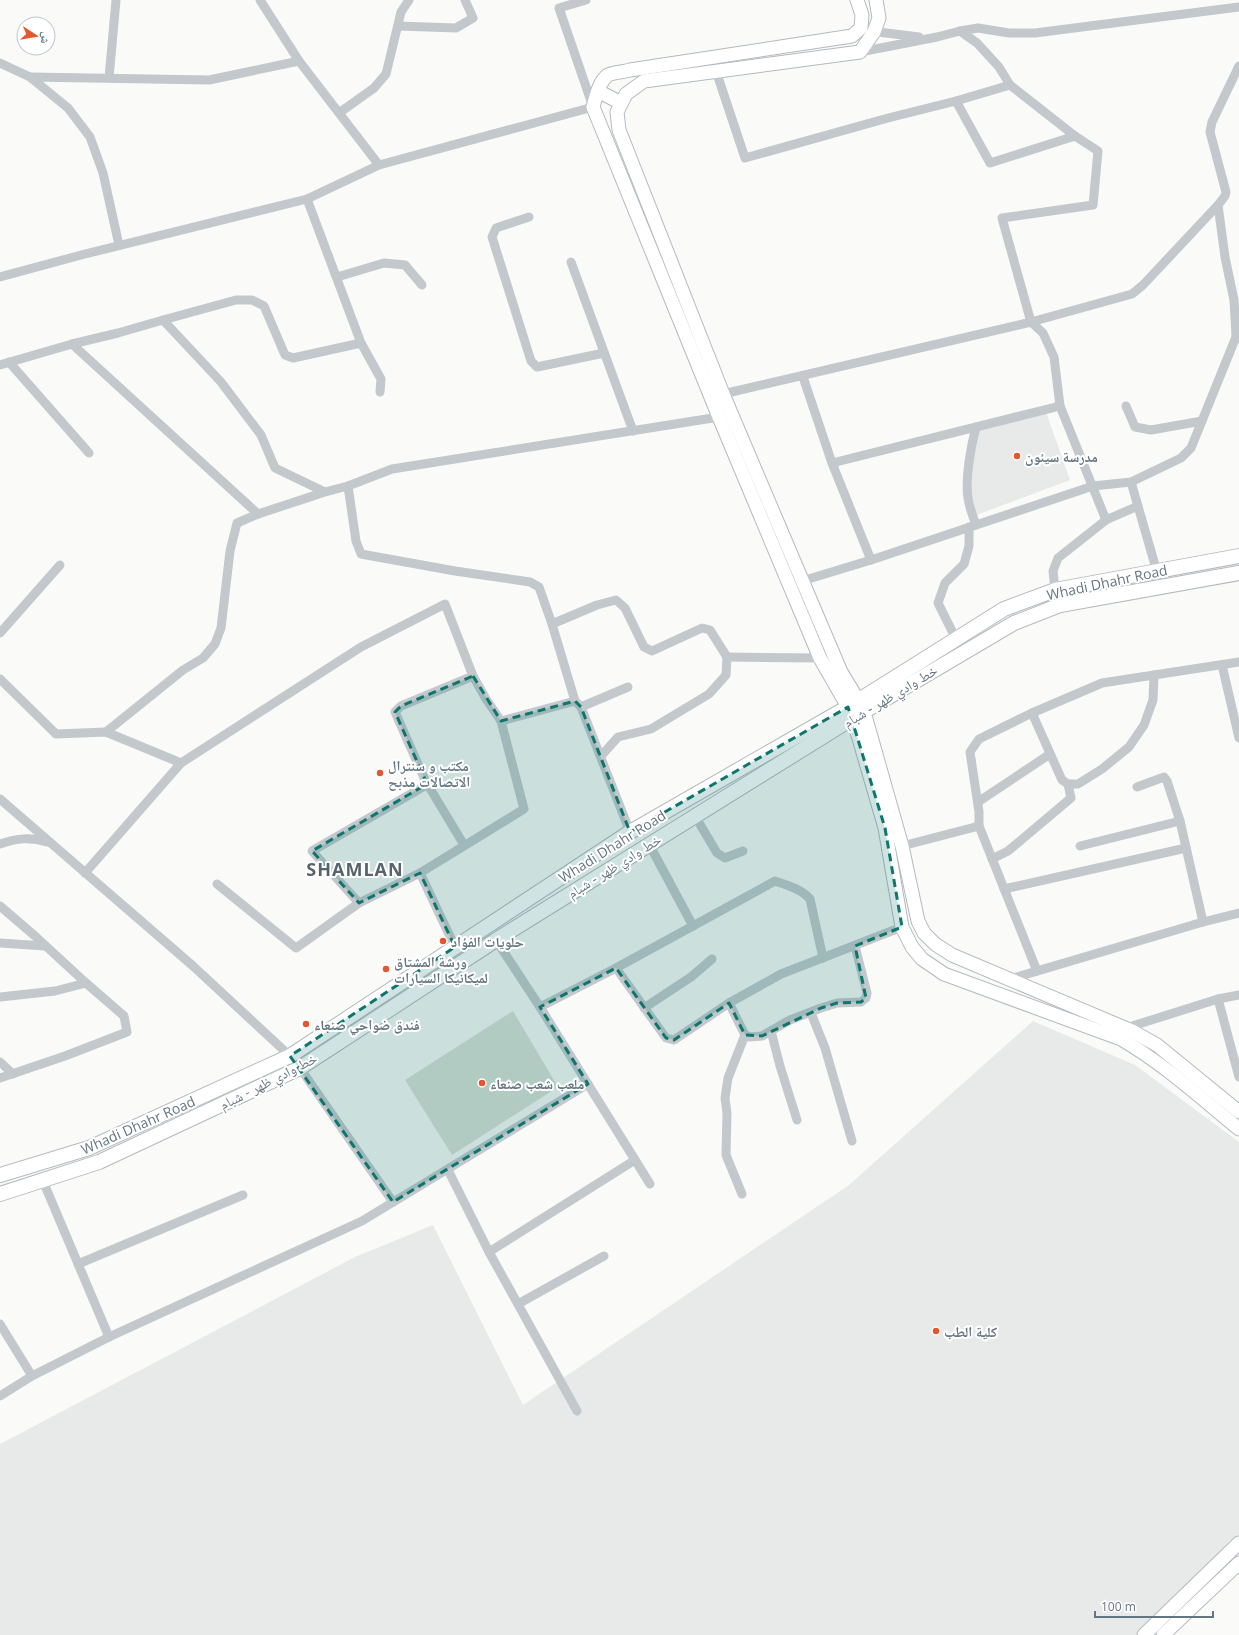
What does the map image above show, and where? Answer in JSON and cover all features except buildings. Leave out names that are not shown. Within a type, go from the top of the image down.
[{"type":"main road","name":"Whadi Dhahr Road","points":[[0,1175],[89,1148],[290,1056],[630,832],[856,709],[956,639],[1004,609],[1055,590],[1239,556]]},
{"type":"main road","name":"خط وادي ظهر - شبام","points":[[0,1194],[99,1162],[300,1068],[496,940],[694,816],[856,709],[1014,623],[1060,605],[1239,573]]},
{"type":"street","points":[[109,78],[116,0]]},
{"type":"street","points":[[260,0],[299,61],[379,165]]},
{"type":"street","points":[[339,113],[374,88],[386,74],[401,12],[409,0]]},
{"type":"street","points":[[398,26],[456,28],[473,18],[465,0]]},
{"type":"street","points":[[586,0],[557,4],[593,107],[719,417],[820,658],[856,709],[885,828],[902,927],[912,947],[922,959],[944,974],[1121,1039],[1146,1054],[1171,1072],[1239,1129]]},
{"type":"street","points":[[593,107],[602,82],[608,75],[836,40],[852,36],[861,28],[862,15],[857,0]]},
{"type":"street","points":[[860,52],[874,32],[879,18],[876,0]]},
{"type":"street","points":[[1239,7],[1035,33],[1009,33],[978,28],[860,52],[644,81],[626,94],[617,112],[619,130],[723,394],[856,709],[902,846],[918,921],[924,933],[935,944],[952,955],[1126,1028],[1157,1045],[1239,1112]]},
{"type":"street","points":[[861,28],[874,32],[913,37],[938,37]]},
{"type":"street","points":[[960,31],[977,43],[999,67],[1010,85],[1075,136],[1098,151],[1093,205],[1002,218],[1031,322],[1043,333],[1054,358],[1060,406],[1106,520]]},
{"type":"street","points":[[30,77],[209,80],[299,61]]},
{"type":"street","points":[[0,63],[30,77],[68,108],[90,137],[103,173],[119,245]]},
{"type":"street","points":[[723,394],[1031,322],[1132,294],[1143,285],[1225,196],[1226,192],[1210,132],[1212,122],[1239,66]]},
{"type":"street","points":[[716,71],[745,158],[1010,85]]},
{"type":"street","points":[[598,91],[621,103]]},
{"type":"street","points":[[956,101],[990,163],[1075,136]]},
{"type":"street","points":[[0,277],[119,245],[307,199],[379,165],[593,107]]},
{"type":"street","points":[[307,199],[361,343],[381,379],[380,392]]},
{"type":"street","points":[[802,581],[871,560],[1093,486],[1131,482],[1186,455],[1191,448],[1238,333],[1218,205]]},
{"type":"street","points":[[529,217],[496,228],[492,237],[531,361],[537,367],[604,353]]},
{"type":"street","points":[[571,262],[633,431]]},
{"type":"street","points":[[337,277],[384,263],[405,265],[422,285]]},
{"type":"street","points":[[0,365],[72,344],[118,334],[162,320],[236,300],[252,300],[264,306],[285,355],[293,358],[361,343]]},
{"type":"street","points":[[162,320],[221,382],[261,435],[274,468],[325,492]]},
{"type":"street","points":[[72,344],[258,514]]},
{"type":"street","points":[[9,362],[89,453]]},
{"type":"street","points":[[803,376],[832,463],[871,560]]},
{"type":"street","points":[[832,463],[1060,406]]},
{"type":"street","points":[[1126,406],[1134,427],[1151,430],[1202,422]]},
{"type":"street","points":[[106,732],[183,670],[203,658],[216,644],[221,628],[230,550],[237,523],[258,514],[348,486],[392,469],[719,417]]},
{"type":"street","points":[[956,639],[938,603],[945,583],[964,564],[969,546],[972,526],[967,489],[972,446],[976,427]]},
{"type":"street","points":[[1131,482],[1156,572]]},
{"type":"street","points":[[348,486],[356,541],[361,554],[455,571],[530,582],[539,587],[578,704],[601,756],[630,832]]},
{"type":"street","points":[[1055,590],[1053,571],[1058,558],[1106,520],[1138,506]]},
{"type":"street","points":[[0,633],[60,565]]},
{"type":"street","points":[[552,624],[597,605],[616,600],[625,608],[644,647],[652,651],[702,628],[710,630],[727,657],[726,675],[709,694],[651,728],[618,737],[601,756]]},
{"type":"street","points":[[85,873],[180,763],[361,647],[445,604],[473,676],[501,721],[524,809],[420,873],[359,903],[296,948],[217,884]]},
{"type":"street","points":[[727,657],[820,658]]},
{"type":"street","points":[[1037,971],[979,826],[978,802],[970,752],[979,739],[1032,713],[1102,682],[1222,666],[1239,662]]},
{"type":"street","points":[[1222,666],[1239,738]]},
{"type":"street","points":[[1032,713],[1062,780],[1068,784],[1078,784],[1102,769],[1129,747],[1144,725],[1153,700],[1154,675]]},
{"type":"street","points":[[464,845],[428,784],[395,712],[401,706],[473,676]]},
{"type":"street","points":[[0,679],[56,734],[106,732],[180,763]]},
{"type":"street","points":[[501,721],[578,704],[628,687]]},
{"type":"street","points":[[978,802],[1050,754]]},
{"type":"street","points":[[1137,787],[1164,777],[1167,781],[1180,822],[1203,922]]},
{"type":"street","points":[[359,903],[312,851],[428,784]]},
{"type":"street","points":[[992,859],[1008,851],[1071,798],[1068,784]]},
{"type":"street","points":[[0,799],[193,966],[290,1056],[300,1068],[393,1202]]},
{"type":"street","points":[[694,816],[716,853],[726,858],[742,851]]},
{"type":"street","points":[[1080,846],[1180,822]]},
{"type":"street","points":[[902,846],[979,826]]},
{"type":"street","points":[[0,844],[16,839],[31,838],[48,842]]},
{"type":"street","points":[[650,844],[693,926]]},
{"type":"street","points":[[1004,889],[1186,848]]},
{"type":"street","points":[[420,873],[454,947]]},
{"type":"street","points":[[540,1007],[616,968],[774,881],[805,893],[810,898],[823,958]]},
{"type":"street","points":[[0,906],[124,1016],[127,1032],[0,1078]]},
{"type":"street","points":[[1010,979],[1203,922],[1239,913]]},
{"type":"street","points":[[616,968],[666,1038],[674,1040],[729,1003],[781,974],[902,927]]},
{"type":"street","points":[[496,940],[540,1007],[650,1184]]},
{"type":"street","points":[[0,943],[45,946]]},
{"type":"street","points":[[729,1003],[745,1035],[750,1037],[762,1036],[790,1020],[837,1003],[861,1002],[866,998],[867,993],[855,946]]},
{"type":"street","points":[[644,1008],[691,977],[712,960]]},
{"type":"street","points":[[0,997],[55,991],[86,983]]},
{"type":"street","points":[[1126,1028],[1218,999],[1239,995]]},
{"type":"street","points":[[1218,999],[1239,1077]]},
{"type":"street","points":[[811,1013],[825,1048],[852,1141]]},
{"type":"street","points":[[771,1031],[797,1120]]},
{"type":"street","points":[[742,1194],[726,1155],[727,1113],[724,1098],[728,1078],[745,1035]]},
{"type":"street","points":[[0,1062],[13,1074]]},
{"type":"street","points":[[0,1396],[32,1376],[109,1337],[362,1221],[588,1084]]},
{"type":"street","points":[[489,1252],[635,1160]]},
{"type":"street","points":[[448,1170],[489,1252],[576,1412]]},
{"type":"street","points":[[43,1181],[109,1337]]},
{"type":"street","points":[[78,1264],[244,1195]]},
{"type":"street","points":[[518,1304],[604,1256]]},
{"type":"street","points":[[0,1324],[32,1376]]},
{"type":"street","points":[[1144,1635],[1239,1543]]},
{"type":"street","points":[[1163,1635],[1239,1563]]},
{"type":"highlighted area","points":[[473,676],[501,721],[575,701],[581,707],[630,832],[848,707],[885,828],[902,927],[855,946],[866,998],[861,1002],[837,1003],[821,1008],[762,1036],[745,1035],[729,1003],[674,1040],[666,1038],[616,968],[540,1007],[588,1084],[393,1202],[290,1056],[455,947],[420,873],[359,903],[312,851],[427,784],[395,712],[401,706]]},
{"type":"shaded area","name":"مدرسة سيئون","points":[[1046,412],[1070,480],[971,517],[968,488],[976,431]]},
{"type":"shaded area","name":"ملعب شعب صنعاء","points":[[513,1011],[558,1087],[452,1155],[405,1080]]},
{"type":"shaded area","name":"كلية الطب","points":[[1033,1021],[1135,1065],[1239,1142],[1239,1536],[1136,1635],[0,1635],[0,1444],[355,1257],[433,1225],[523,1405],[849,1185]]},
{"type":"place","name":"مدرسة سيئون","points":[[1017,456]]},
{"type":"place","name":"مكتب و سنترال الاتصالات مذبح","points":[[380,773]]},
{"type":"place","name":"حلويات الفؤاد","points":[[443,941]]},
{"type":"place","name":"ورشة المشتاق لميكانيكا السيارات","points":[[386,969]]},
{"type":"place","name":"فندق ضواحي صنعاء","points":[[306,1024]]},
{"type":"place","name":"ملعب شعب صنعاء","points":[[482,1083]]},
{"type":"place","name":"كلية الطب","points":[[936,1331]]},
{"type":"district","name":"SHAMLAN","points":[[355,869]]}]
